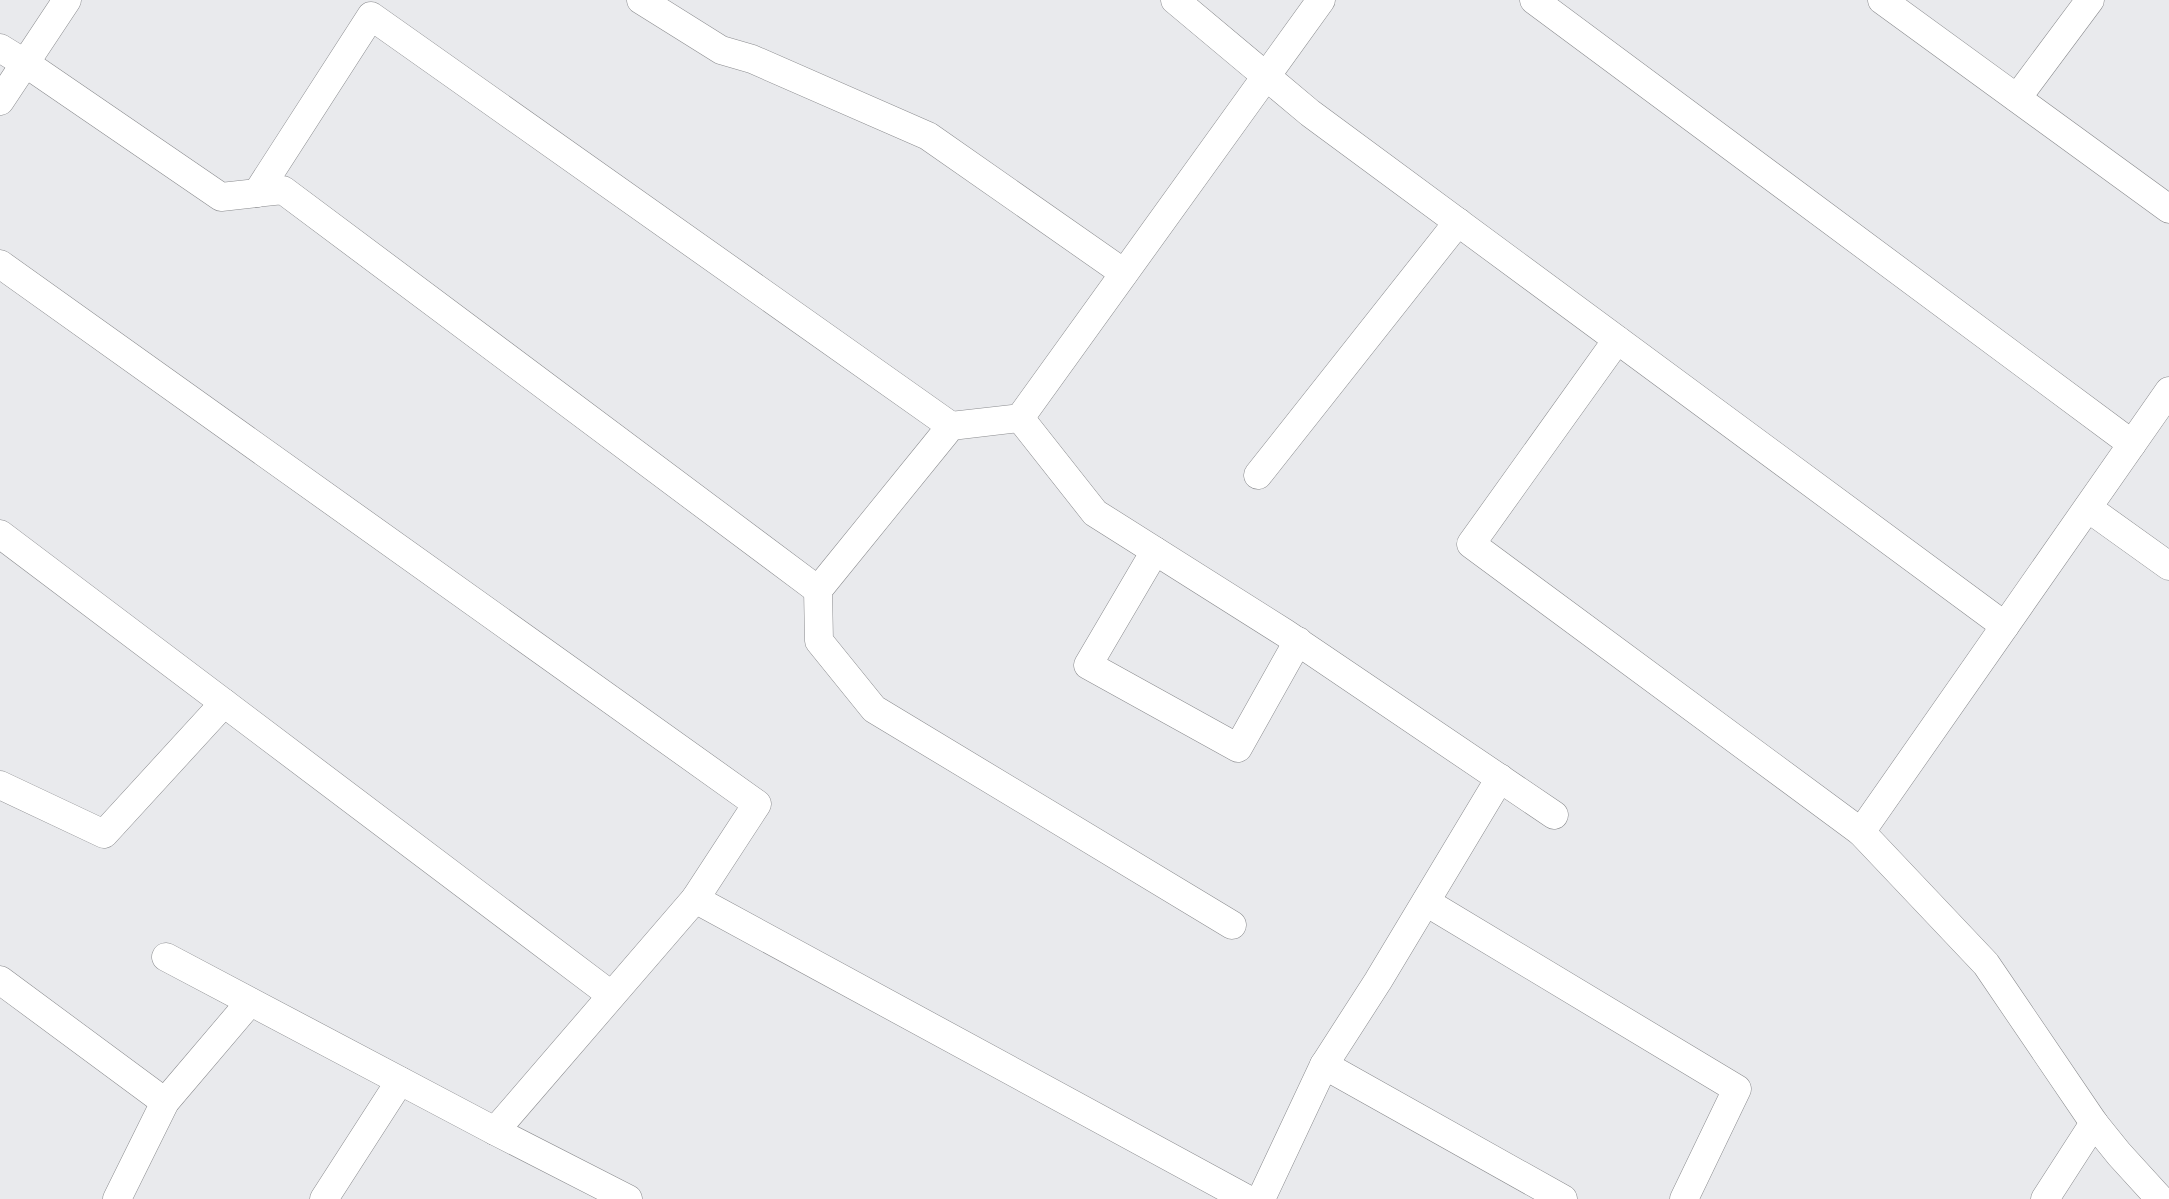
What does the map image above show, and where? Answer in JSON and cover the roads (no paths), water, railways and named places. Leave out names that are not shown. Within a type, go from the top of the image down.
[{"type":"street","points":[[0,101],[67,0]]},
{"type":"street","points":[[641,0],[721,50],[752,59],[928,136],[1124,273]]},
{"type":"street","points":[[1175,0],[1310,113],[2005,626]]},
{"type":"street","points":[[257,193],[371,16],[951,426],[1020,418],[1321,0]]},
{"type":"street","points":[[1534,0],[2132,444]]},
{"type":"street","points":[[1882,0],[2169,209]]},
{"type":"street","points":[[2017,98],[2090,0]]},
{"type":"street","points":[[0,48],[220,197],[282,190],[818,590]]},
{"type":"street","points":[[1258,475],[1458,222]]},
{"type":"street","points":[[0,264],[756,804],[695,899],[495,1131]]},
{"type":"street","points":[[1617,340],[1471,544],[1861,832],[1986,964],[2094,1123],[2160,1199]]},
{"type":"street","points":[[1861,832],[2169,391]]},
{"type":"street","points":[[1020,418],[1095,513],[1298,642],[1554,814]]},
{"type":"street","points":[[951,426],[818,590],[819,641],[874,709],[1232,925]]},
{"type":"street","points":[[2088,508],[2169,566]]},
{"type":"street","points":[[0,534],[612,996]]},
{"type":"street","points":[[1156,552],[1088,666],[1238,748],[1298,642]]},
{"type":"street","points":[[0,785],[104,834],[224,703]]},
{"type":"street","points":[[1261,1199],[1324,1065],[1378,981],[1500,778]]},
{"type":"street","points":[[695,899],[1247,1199]]},
{"type":"street","points":[[1426,902],[1737,1089],[1684,1199]]},
{"type":"street","points":[[166,957],[628,1199]]},
{"type":"street","points":[[0,980],[165,1102]]},
{"type":"street","points":[[117,1199],[165,1102],[250,1002]]},
{"type":"street","points":[[1324,1065],[1563,1199]]},
{"type":"street","points":[[324,1199],[400,1081]]},
{"type":"street","points":[[2045,1199],[2094,1123]]}]
